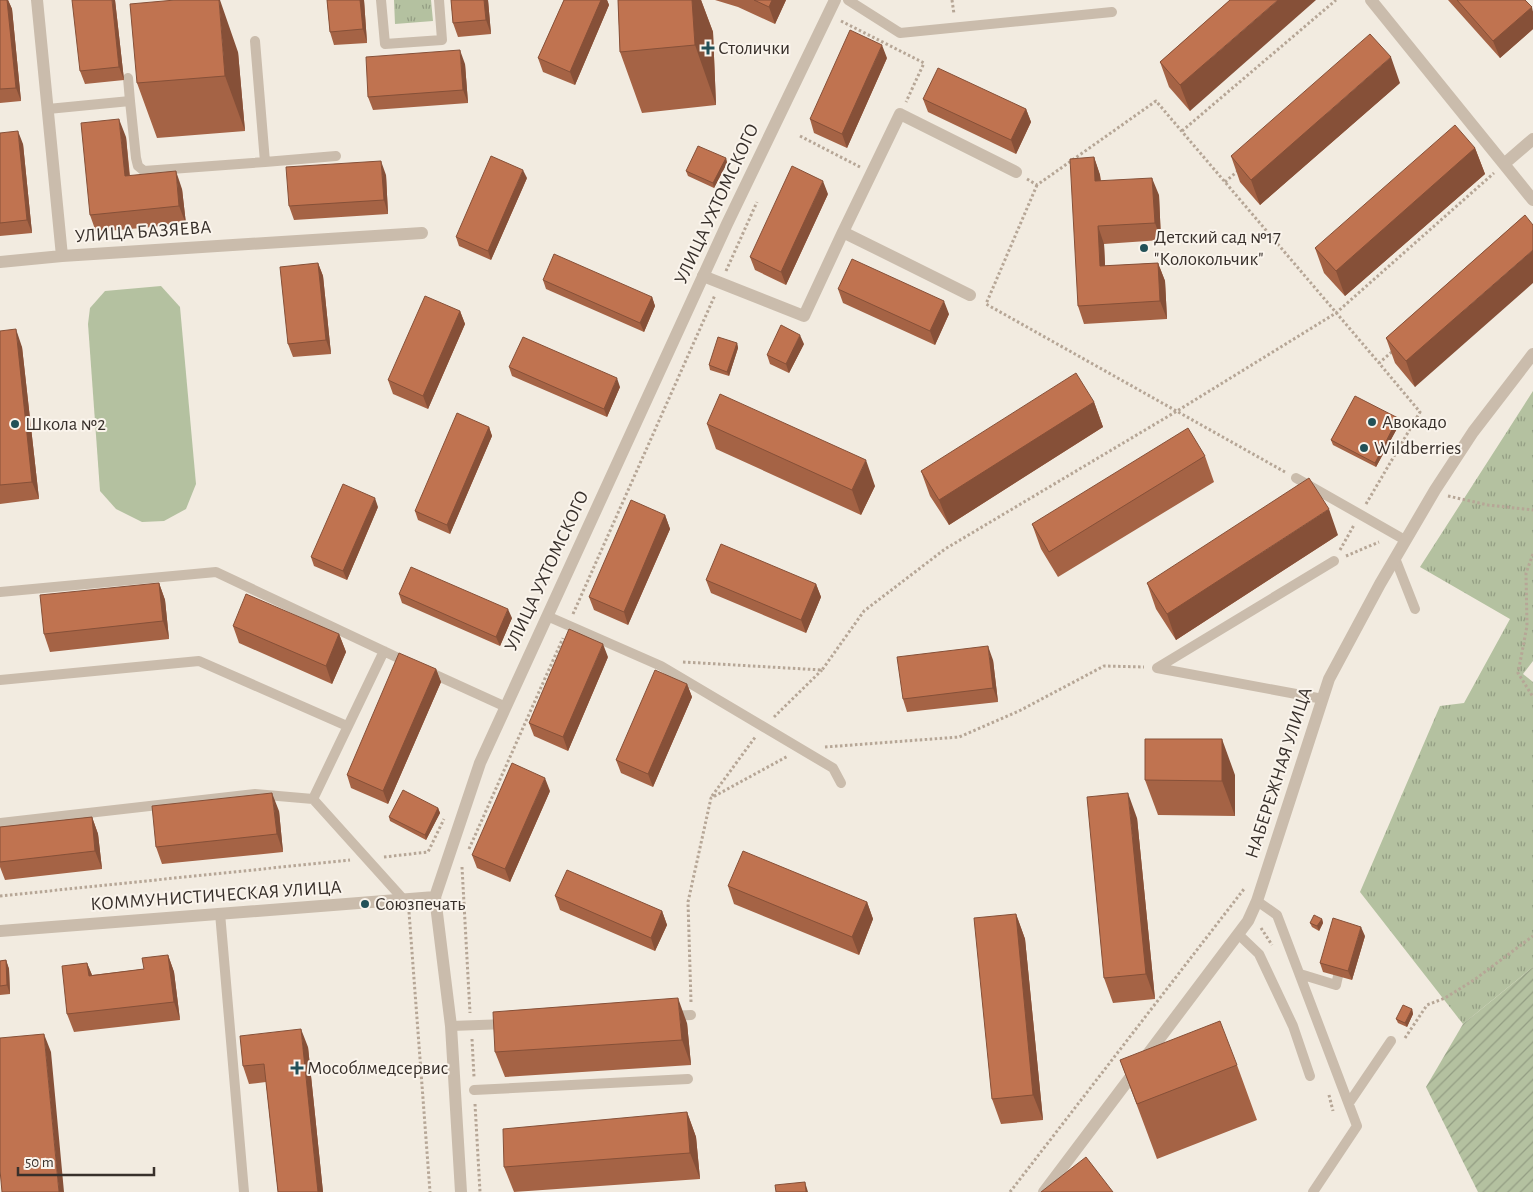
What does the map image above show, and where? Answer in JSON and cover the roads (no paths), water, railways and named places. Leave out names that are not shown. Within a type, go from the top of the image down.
[{"type":"street","name":"УЛИЦА БАЗЯЕВА","points":[[37,0],[62,256],[422,233]]},
{"type":"street","name":"УЛИЦА УХТОМСКОГО","points":[[460,1192],[451,1026],[435,897],[480,764],[703,276],[835,0]]},
{"type":"street","points":[[1371,0],[1533,200]]},
{"type":"street","points":[[703,276],[804,316],[900,114],[1016,172]]},
{"type":"street","points":[[1504,164],[1533,139]]},
{"type":"street","points":[[843,232],[970,295]]},
{"type":"street","points":[[0,262],[62,256]]},
{"type":"street","name":"НАБЕРЕЖНАЯ УЛИЦА","points":[[1044,1192],[1248,921],[1257,900],[1329,680],[1395,558],[1401,537],[1473,432],[1533,354]]},
{"type":"street","name":"КОММУНИСТИЧЕСКАЯ УЛИЦА","points":[[0,932],[220,913],[407,905],[435,897]]},
{"type":"lane","points":[[381,0],[385,44],[442,40],[439,0]]},
{"type":"lane","points":[[848,0],[900,33],[1112,12]]},
{"type":"lane","points":[[255,41],[265,162]]},
{"type":"lane","points":[[128,78],[136,158],[138,166],[144,171],[336,156]]},
{"type":"lane","points":[[48,109],[130,101]]},
{"type":"lane","points":[[1296,478],[1401,537]]},
{"type":"lane","points":[[1395,558],[1415,609]]},
{"type":"lane","points":[[1323,699],[1157,668],[1334,561]]},
{"type":"lane","points":[[0,592],[216,572],[506,707]]},
{"type":"lane","points":[[547,616],[661,666],[833,768],[840,783]]},
{"type":"lane","points":[[313,799],[384,651]]},
{"type":"lane","points":[[0,680],[199,661],[347,726]]},
{"type":"lane","points":[[0,823],[255,794],[313,799],[407,905]]},
{"type":"lane","points":[[1257,900],[1278,915],[1357,1126],[1312,1192]]},
{"type":"lane","points":[[220,913],[244,1192]]},
{"type":"lane","points":[[1238,934],[1259,954],[1293,1026],[1310,1076]]},
{"type":"lane","points":[[1300,974],[1336,984],[1338,976]]},
{"type":"lane","points":[[662,1016],[691,1015]]},
{"type":"lane","points":[[451,1026],[519,1023]]},
{"type":"lane","points":[[1349,1103],[1391,1041]]},
{"type":"lane","points":[[474,1090],[688,1079]]},
{"type":"place","name":"Столички","points":[[708,48]]},
{"type":"place","name":"Детский сад №17 \"Колокольчик\"","points":[[1144,248]]},
{"type":"place","name":"Авокадо","points":[[1372,422]]},
{"type":"place","name":"Школа №2","points":[[15,424]]},
{"type":"place","name":"Wildberries","points":[[1364,448]]},
{"type":"place","name":"Союзпечать","points":[[365,904]]},
{"type":"place","name":"Мособлмедсервис","points":[[297,1068]]}]
